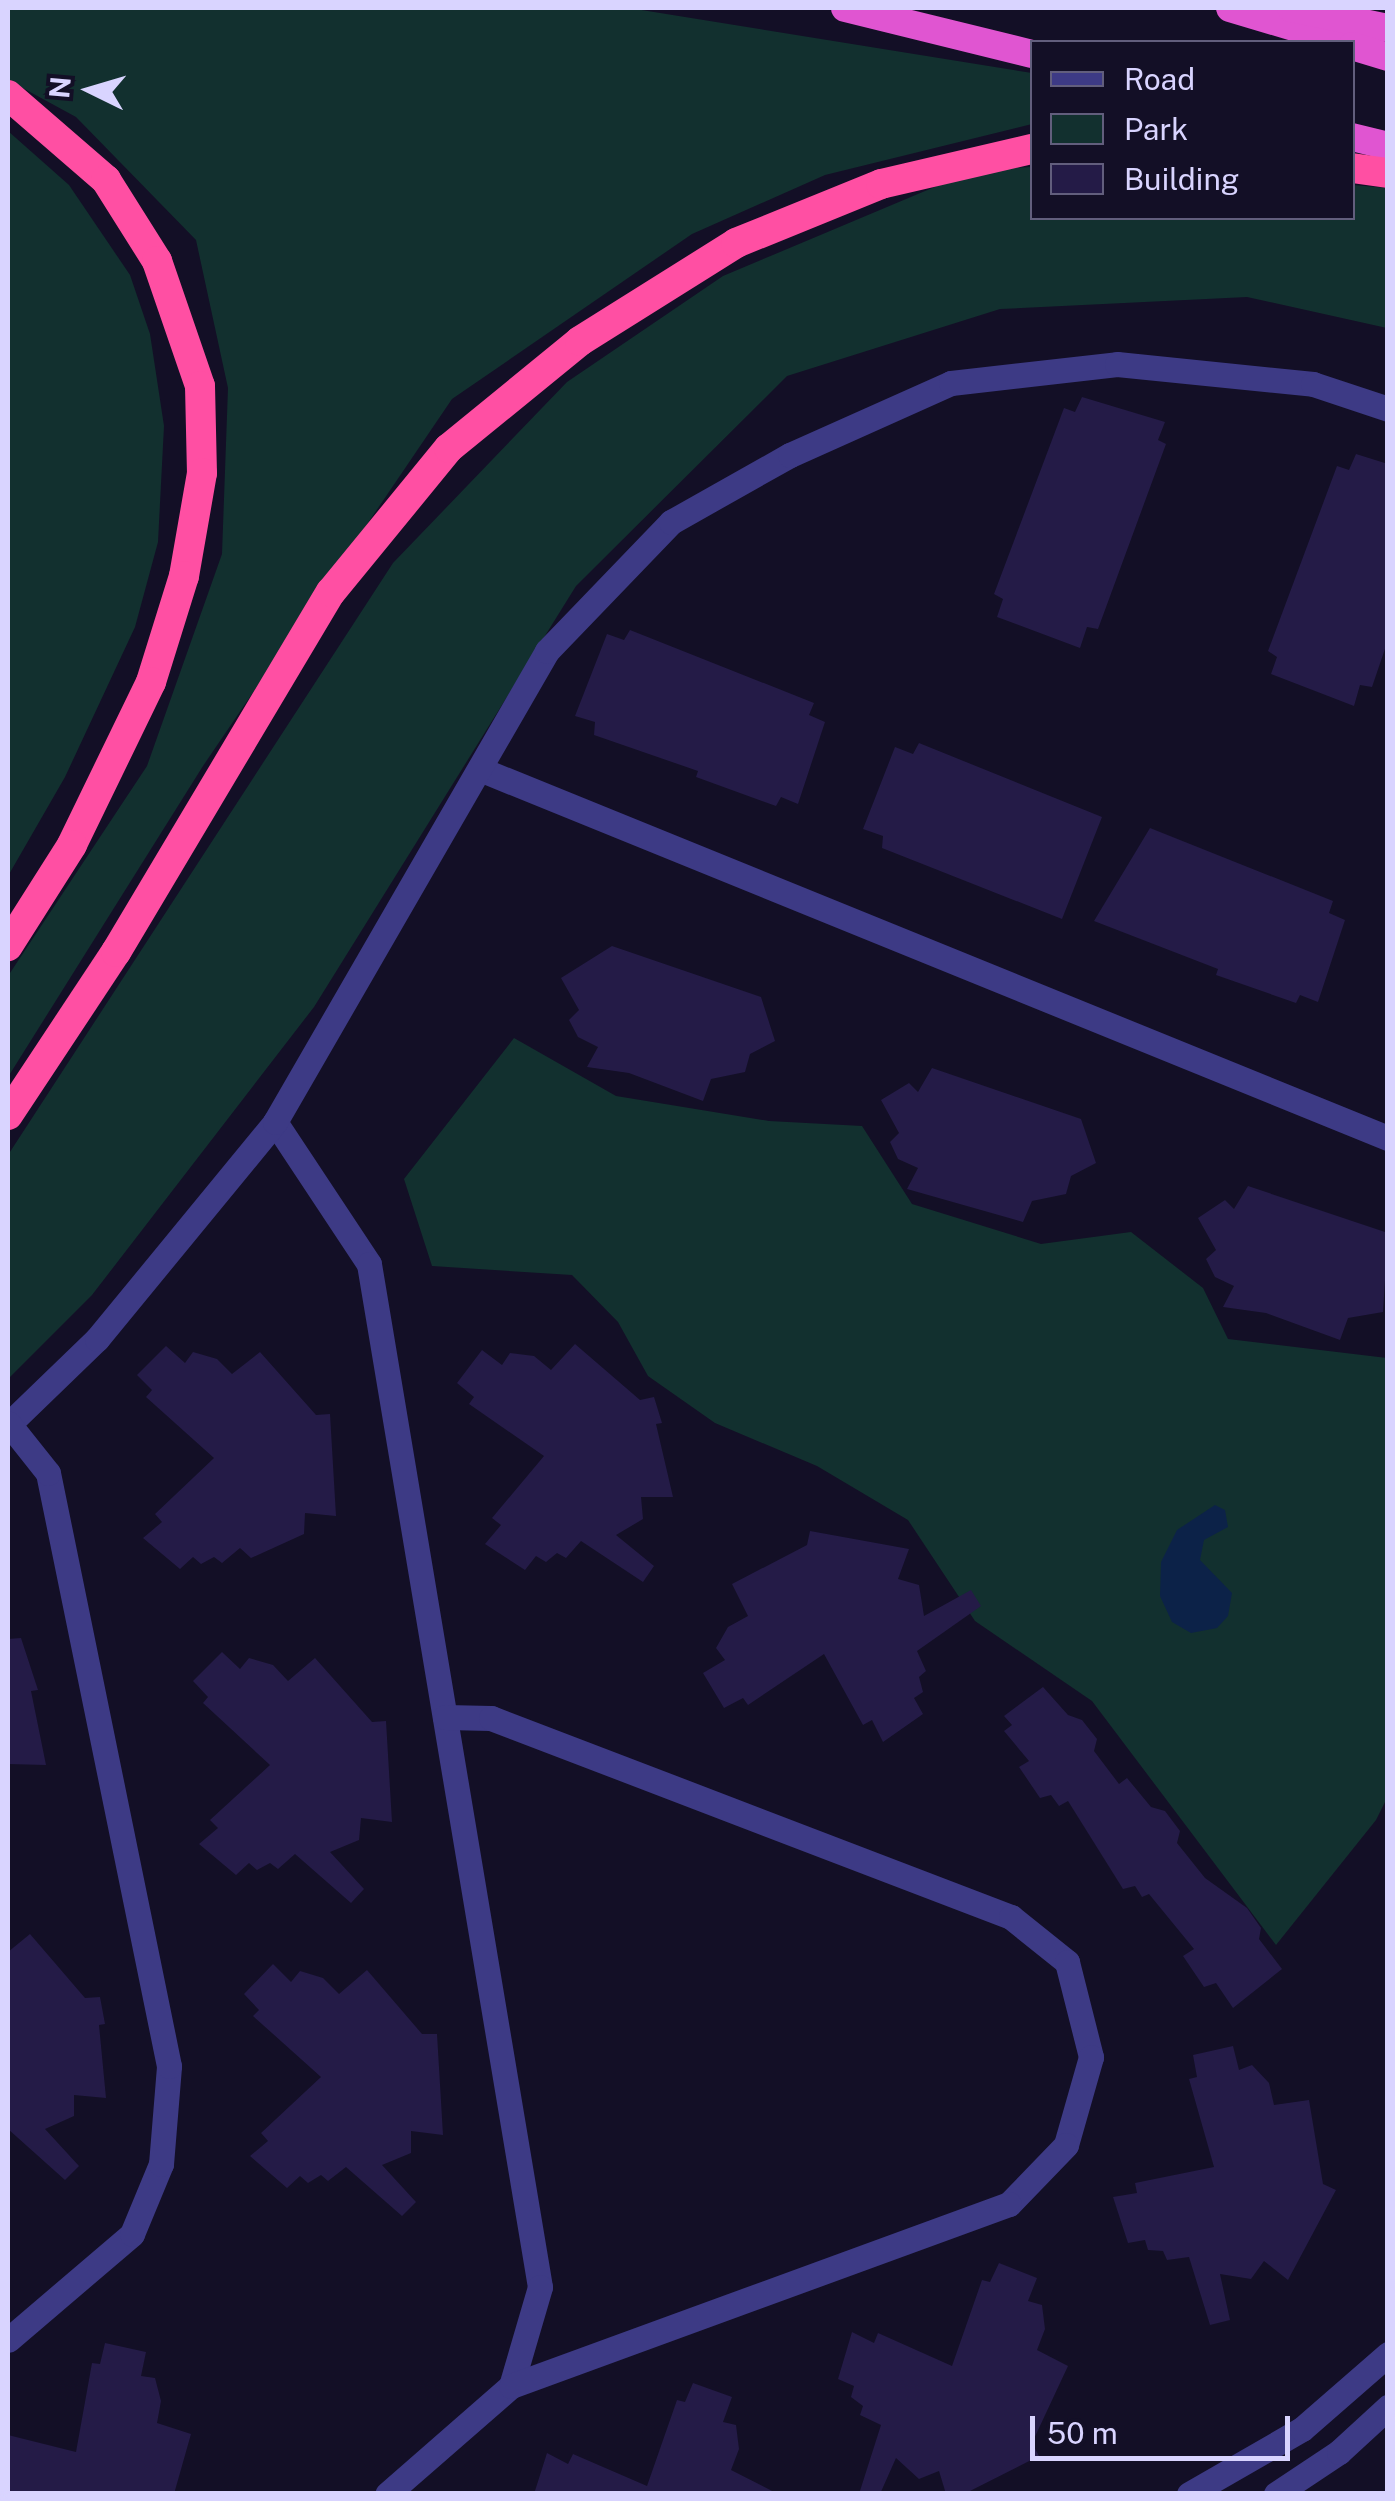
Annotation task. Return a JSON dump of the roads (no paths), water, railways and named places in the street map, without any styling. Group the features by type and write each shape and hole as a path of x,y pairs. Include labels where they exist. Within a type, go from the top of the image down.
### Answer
{"highway":[{"path":"845,8 1030,54"},
{"path":"1230,8 1335,40"},
{"path":"1292,8 1388,28"},
{"path":"1355,47 1388,56"},
{"path":"8,95 106,180 158,261 200,386 202,473 184,576 151,682 72,845 8,946"},
{"path":"1355,137 1388,146"},
{"path":"8,1114 116,952 331,592 450,448 580,341 736,243 881,184 1030,149"},
{"path":"1355,168 1388,173"}],"street":[{"path":"8,2340 132,2234 161,2164 169,2066 48,1473 8,1424 97,1339 275,1122 482,770 547,650 671,522 790,454 951,383 1117,364 1313,384 1388,410"},
{"path":"482,770 1388,1138"},
{"path":"275,1122 370,1264 540,2287 511,2386"},
{"path":"387,2494 511,2386 1009,2204 1066,2145 1091,2057 1067,1962 1011,1917 492,1718 445,1717"},
{"path":"1189,2494 1302,2429 1388,2354"},
{"path":"1276,2494 1339,2452 1388,2407"}],"water":[{"path":"1215,1505 1225,1510 1228,1527 1204,1540 1200,1560 1232,1593 1228,1616 1217,1628 1191,1633 1172,1622 1160,1596 1161,1562 1177,1530"}]}
